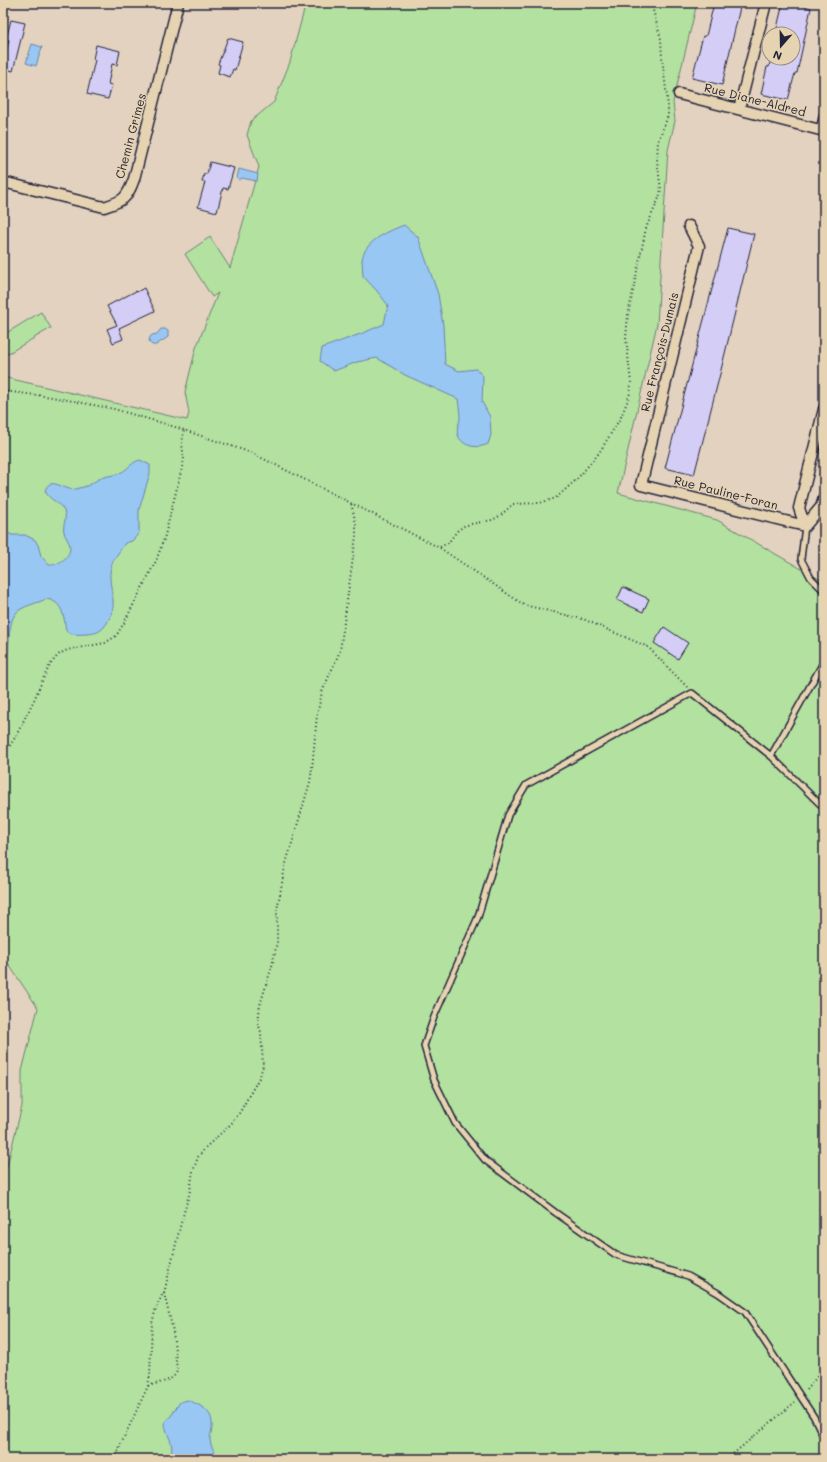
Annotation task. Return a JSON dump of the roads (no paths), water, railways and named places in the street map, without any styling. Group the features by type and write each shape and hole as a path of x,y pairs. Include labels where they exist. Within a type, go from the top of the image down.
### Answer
{"street":[{"name":"Chemin Grimes","path":"3,182 104,208 117,203 128,194 134,179 178,3"},
{"path":"739,109 766,3"},
{"name":"Rue Diane-Aldred","path":"679,94 821,130"},
{"name":"Rue François-Dumais","path":"641,485 699,246 690,226"},
{"path":"824,409 799,508 805,526 822,507 824,498"},
{"name":"Rue Pauline-Foran","path":"641,485 805,526"}],"lane":[{"path":"821,130 824,109"},
{"path":"805,526 801,559 811,578 824,591"},
{"path":"771,756 824,661"},
{"path":"824,808 771,756 692,693 526,785 508,815 478,917 434,1017 424,1046 434,1080 455,1123 485,1160 556,1213 616,1255 688,1276 718,1293 745,1312 801,1396 814,1417 824,1438"}],"water":[{"path":"32,44 42,47 36,66 26,63"},
{"path":"239,169 258,174 257,181 242,178 239,180 237,178"},
{"path":"404,225 418,237 438,294 443,325 445,364 459,371 476,369 483,376 482,402 490,417 491,435 488,444 484,446 471,446 460,439 457,431 460,419 458,399 405,375 377,358 357,362 334,371 320,361 322,348 384,324 388,305 363,276 362,260 367,247 372,242 391,230"},
{"path":"161,329 168,331 168,337 156,345 152,345 149,342 150,337 157,334"},
{"path":"140,460 150,465 150,473 139,510 139,533 132,541 125,543 112,564 110,582 113,608 107,623 101,630 96,632 87,634 68,633 66,631 62,610 52,600 46,599 27,606 17,612 13,617 6,664 3,668 3,531 12,535 25,535 35,540 41,556 49,565 57,564 64,560 69,554 70,546 64,529 65,514 60,505 49,497 45,491 49,484 55,484 71,489 83,487 101,478 120,473"},
{"path":"188,1400 204,1408 210,1415 212,1429 210,1442 220,1459 169,1459 172,1448 165,1421 171,1416 180,1402"}]}
